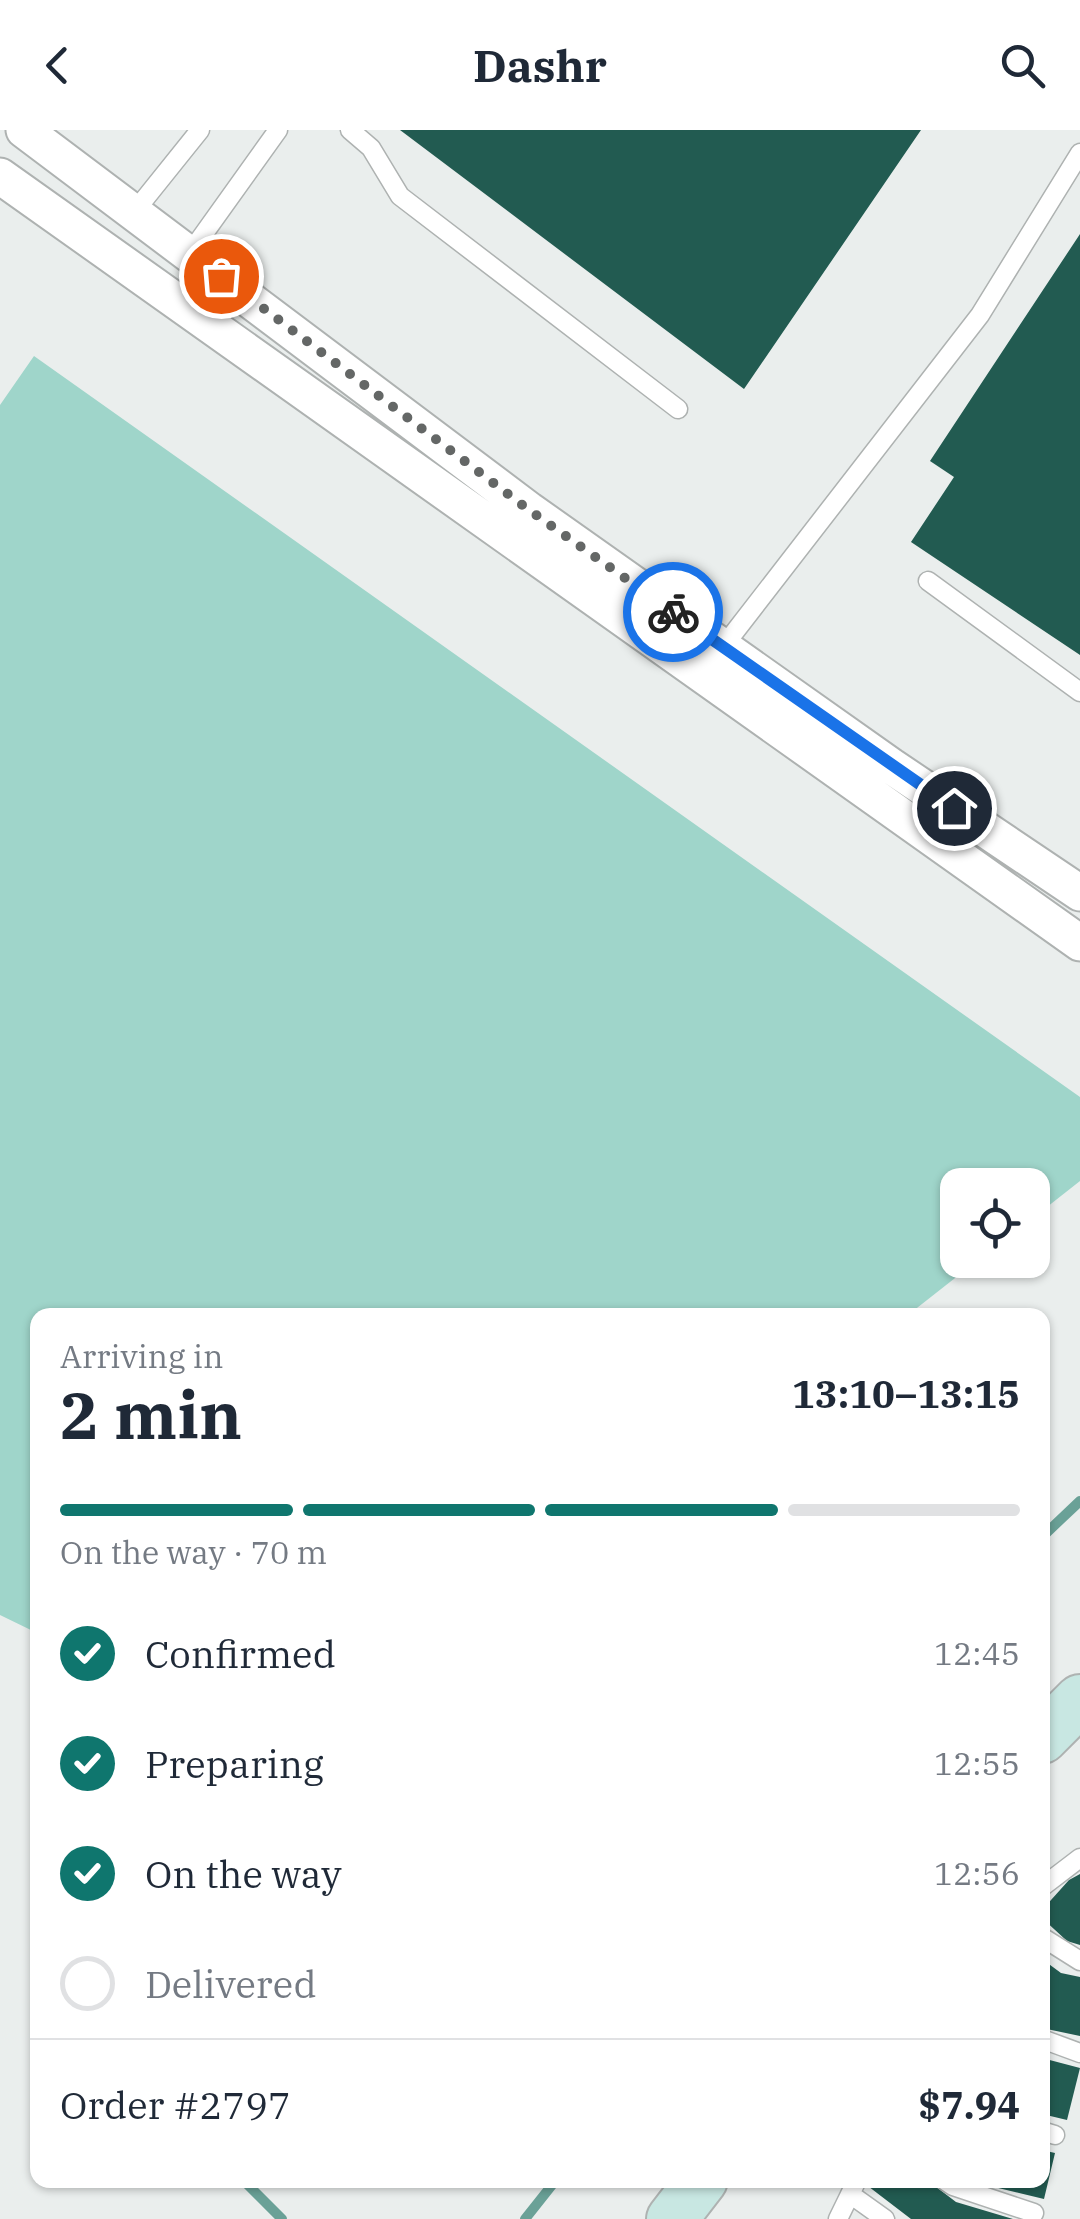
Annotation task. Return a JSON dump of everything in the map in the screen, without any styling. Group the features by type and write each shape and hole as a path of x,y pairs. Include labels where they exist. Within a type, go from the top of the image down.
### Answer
{"street":[{"path":"24,130 529,510 1080,893"},
{"path":"0,176 1080,943"},
{"path":"1050,1730 1080,1700"},
{"path":"672,2219 696,2188"}],"lane":[{"path":"135,211 200,130"},
{"path":"190,253 278,130"},
{"path":"350,130 371,148 400,196 678,409"},
{"path":"723,647 980,314 1080,153"},
{"path":"928,581 1080,692"},
{"path":"1050,1881 1080,1858"},
{"path":"1050,1941 1080,1961"},
{"path":"1050,2042 1080,2053"},
{"path":"838,2219 853,2188"},
{"path":"854,2188 885,2219"},
{"path":"959,2188 1034,2213"}],"green space":[{"path":"34,356 1080,1097 1080,1181 1050,1205 1050,1168 940,1168 940,1278 955,1278 917,1308 30,1308 30,1630 0,1615 0,405"}],"building":[{"path":"400,130 921,130 744,389"},
{"path":"1080,234 1080,655 911,542 954,477 930,461"},
{"path":"1080,1874 1080,1945 1067,1941 1050,1925 1050,1901"},
{"path":"1050,1965 1061,1973 1080,1977 1080,2036 1050,2030"},
{"path":"1050,2060 1080,2068 1067,2120 1050,2116"},
{"path":"870,2188 938,2188 956,2202 1013,2219 911,2219"},
{"path":"998,2188 1047,2188 1044,2199"}],"waterway":[{"path":"1050,1529 1080,1501"},
{"path":"251,2188 282,2219"},
{"path":"525,2219 550,2188"}],"way so far":[{"path":"221,276 529,510 673,612"}],"route":[{"path":"673,612 954,808"}]}
